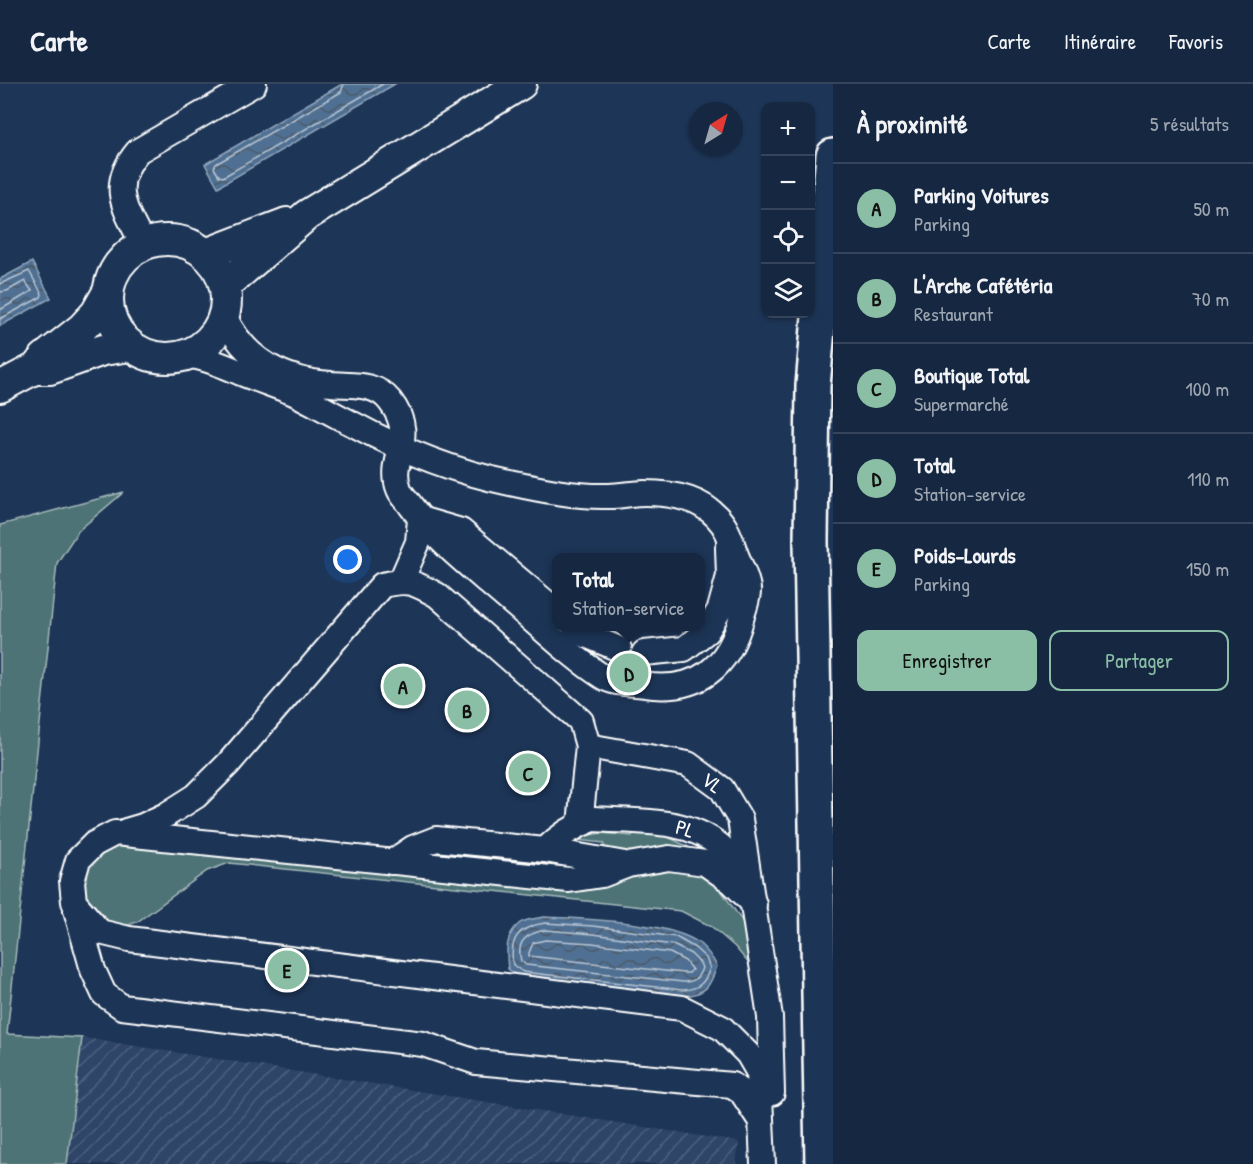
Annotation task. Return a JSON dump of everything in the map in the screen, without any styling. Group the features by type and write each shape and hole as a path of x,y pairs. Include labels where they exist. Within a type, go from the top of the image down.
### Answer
{"highway":[{"path":"822,1164 811,541 813,386 833,156"}],"main road":[{"path":"225,286 307,215 521,84"},
{"path":"206,254 307,215"},
{"path":"36,369 44,358 82,328 96,313 108,292 114,272 126,256 143,244 159,240 175,240 191,245 206,254 218,268 225,286 226,300 219,328 200,348 187,355 173,358 158,357 131,346 120,335 112,322 108,307 108,292"},
{"path":"0,387 36,369 50,369 103,350 131,346"}],"street":[{"path":"143,244 123,205 121,183 127,164 138,151 254,84"},
{"path":"187,355 218,363 293,393 401,448 440,464 518,485 608,496 645,493 674,496 697,503 716,515 728,531 749,591 740,627 730,650 710,674 687,684 658,687 607,680 548,633 420,519 399,489 397,471 401,448 404,433 399,415 388,398 376,389 357,384 332,385 298,380 270,368 245,350 224,315"},
{"path":"401,581 418,542 420,519"},
{"path":"420,519 460,531 552,608"},
{"path":"644,652 684,649 706,631 720,609 729,576 728,531"},
{"path":"501,873 535,849 580,824 588,746 581,721 437,595 417,584 401,581 381,585 228,764 196,796 166,815 142,826 115,833 94,844 78,860 72,881 74,902 93,970 104,994 123,1006 423,1044 476,1062 732,1085 741,1091 761,1122"},
{"path":"579,631 619,649"},
{"name":"VL","path":"588,746 688,764 722,789 740,819 770,1017 776,1164"},
{"name":"PL","path":"580,824 593,819 666,824 677,825 695,832 720,846 735,866 754,904"},
{"path":"115,833 569,880 602,875 628,865 669,858 705,863 732,882 754,904"},
{"path":"392,862 413,848 436,839 535,849 628,865"},
{"path":"74,902 100,932 129,939 682,1008 722,1028 748,1054 759,1073 763,1164"}],"shaded area":[{"path":"79,1037 739,1142 736,1164 65,1164"}],"green space":[{"path":"124,492 78,531 57,563 7,1034 82,1038 67,1164 0,1164 0,525"},
{"path":"601,833 666,836 707,856 614,856 604,854 604,843 567,839"},
{"path":"129,842 625,874 692,868 714,880 745,925 756,972 735,947 712,927 681,911 229,863 207,871 137,922 116,926 103,919 87,903 82,892 82,881 94,861 116,847"}],"water":[{"path":"342,84 395,84 218,187 205,164"},
{"path":"32,262 51,298 0,326 0,279"},
{"path":"544,917 602,920 669,930 687,936 700,944 717,966 706,988 683,996 521,978 508,969 509,938 520,923"}],"place":[{"name":"Total","path":"629,673"},
{"name":"Parking Voitures","path":"403,686"},
{"name":"L'Arche Cafétéria","path":"467,710"},
{"name":"Boutique Total","path":"528,773"},
{"name":"Poids-Lourds","path":"287,970"}]}
